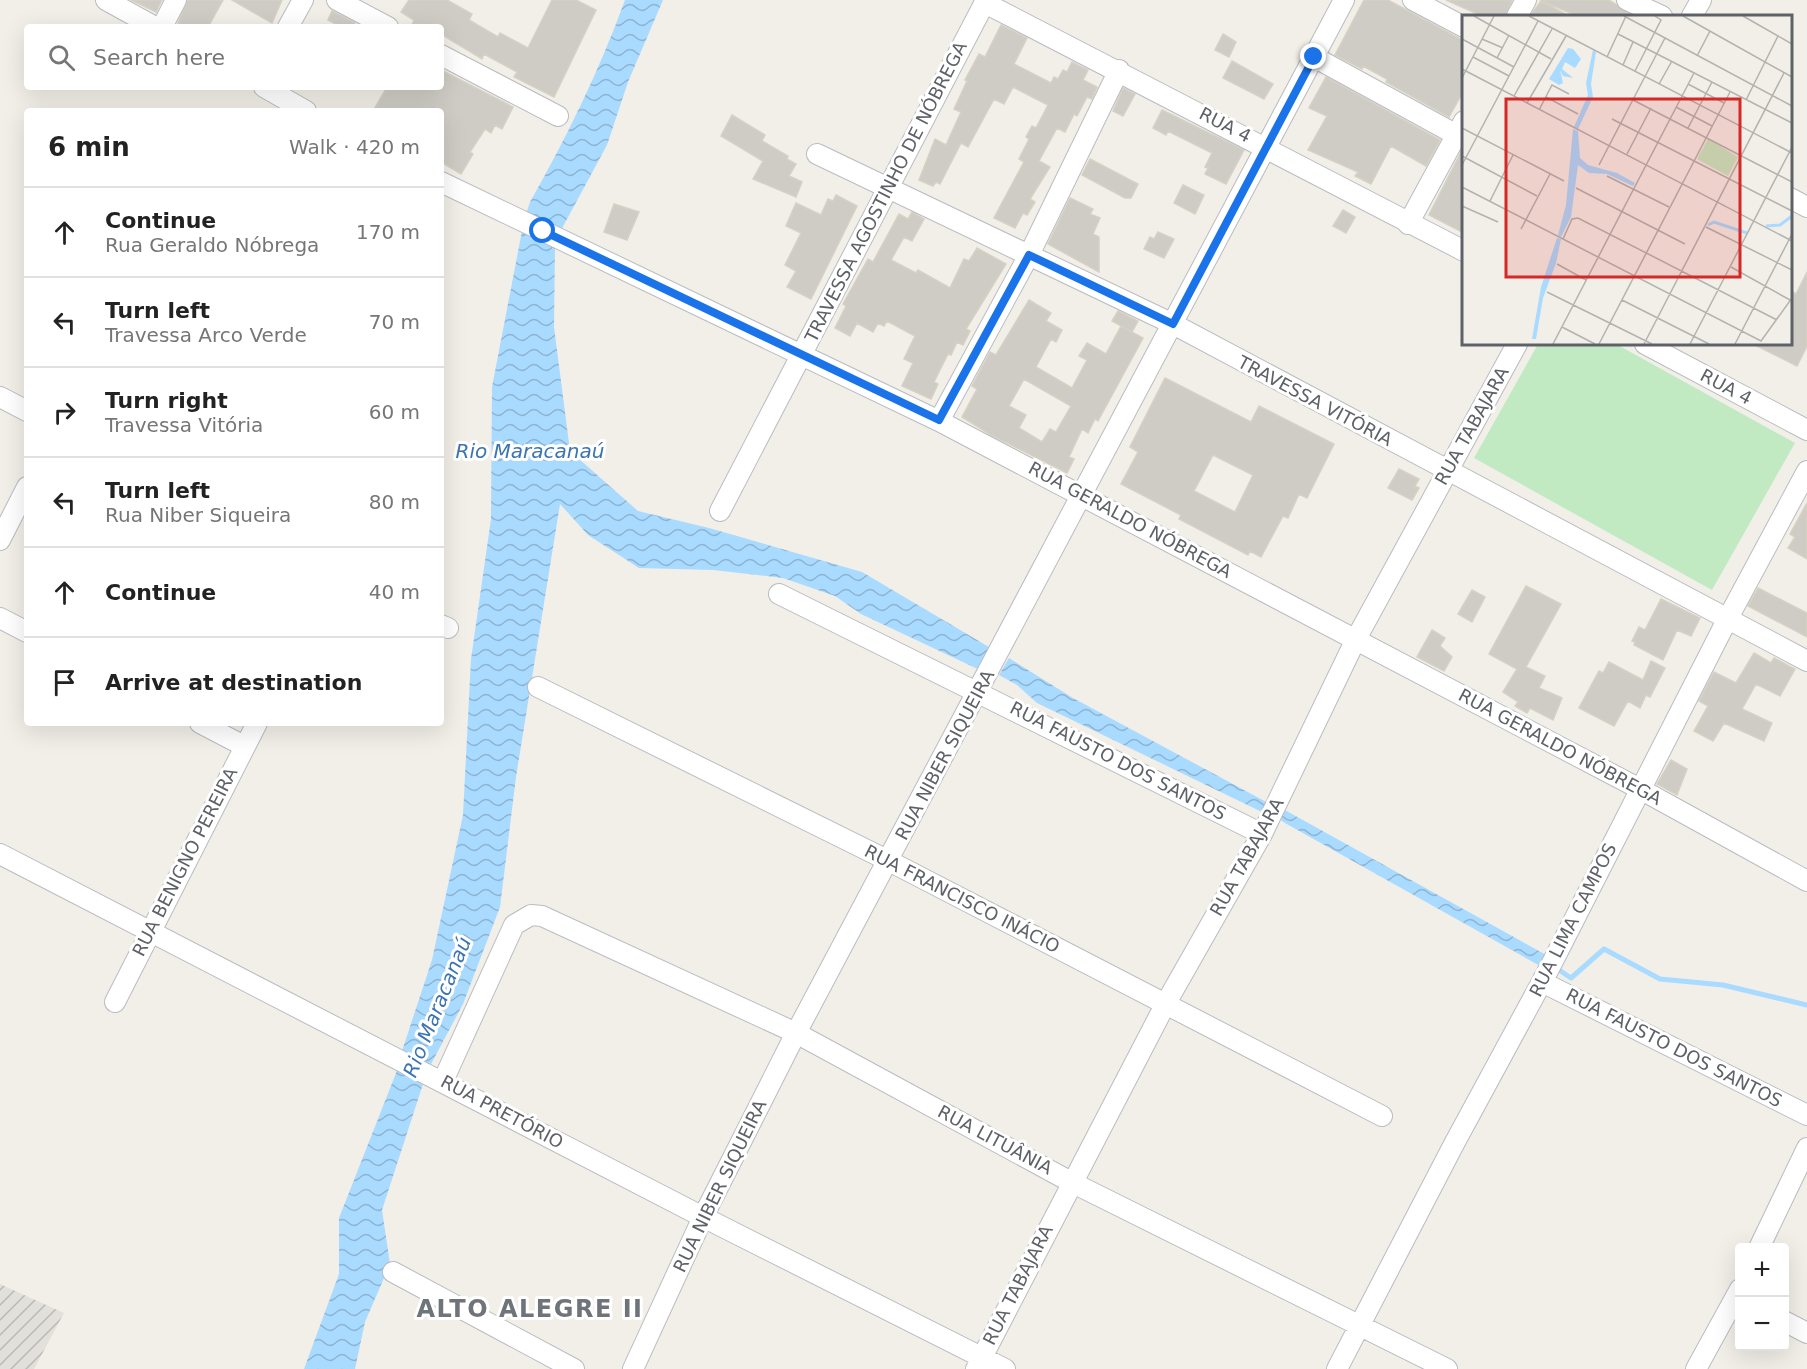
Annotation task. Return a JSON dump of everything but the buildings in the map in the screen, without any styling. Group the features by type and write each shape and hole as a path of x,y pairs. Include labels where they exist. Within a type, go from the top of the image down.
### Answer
{"street":[{"path":"106,0 150,24"},
{"path":"164,24 176,0"},
{"path":"290,24 303,0"},
{"path":"337,0 382,24"},
{"name":"RUA NIBER SIQUEIRA","path":"633,1369 703,1217 796,1033 979,692 1344,0"},
{"path":"1413,0 1462,26"},
{"path":"1518,15 1526,0"},
{"path":"1627,0 1660,15"},
{"path":"1693,15 1701,0"},
{"name":"RUA 4","path":"985,1 1267,146 1408,224 1462,250"},
{"name":"TRAVESSA AGOSTINHO DE NÓBREGA","path":"720,511 985,1"},
{"path":"444,57 558,116"},
{"path":"1314,57 1461,132 1408,224"},
{"path":"939,420 1029,255 1119,70"},
{"path":"269,90 301,108"},
{"name":"TRAVESSA VITÓRIA","path":"817,154 1173,324 1807,661"},
{"name":"RUA GERALDO NÓBREGA","path":"444,183 939,420 1640,789 1807,881"},
{"path":"1792,199 1807,207"},
{"name":"RUA TABAJARA","path":"979,1363 1166,1003 1262,834 1356,639 1516,345"},
{"name":"RUA 4","path":"1647,345 1807,430"},
{"path":"0,397 24,409"},
{"name":"RUA LIMA CAMPOS","path":"1337,1369 1542,982 1727,620 1807,471"},
{"path":"0,540 24,493"},
{"name":"RUA FAUSTO DOS SANTOS","path":"779,594 1262,834"},
{"path":"0,618 24,630"},
{"name":"RUA FRANCISCO INÁCIO","path":"538,687 889,861 1382,1116"},
{"path":"206,726 244,746"},
{"name":"RUA BENIGNO PEREIRA","path":"115,1002 255,726"},
{"name":"RUA PRETÓRIO","path":"0,854 150,933 443,1081 979,1363 1005,1369"},
{"name":"RUA LITUÂNIA","path":"443,1081 514,926 531,915 542,916 796,1033 1071,1182 1446,1369"},
{"name":"RUA FAUSTO DOS SANTOS","path":"1542,982 1807,1115"},
{"path":"1761,1243 1807,1148"},
{"path":"393,1272 574,1369"},
{"path":"1696,1369 1737,1297"},
{"path":"1789,1323 1807,1333"}],"shaded area":[{"path":"0,1284 64,1313 34,1369 0,1369"}],"green space":[{"path":"1537,345 1618,345 1795,443 1712,590 1474,458"}],"water":[{"path":"625,0 663,0 628,82 607,145 560,232 526,214 530,202 582,103"},
{"name":"Rio Maracanaú","path":"522,231 555,245 554,327 570,451 638,511 709,528 862,572 994,650 982,671 861,614 835,596 783,578 713,570 639,568 588,535 560,504 516,777 500,907 463,1004 430,1066 402,1051 432,960 463,815 471,659 491,519 492,387"},
{"path":"1009,658 1073,698 1270,804 1264,813 1037,703 1017,685 999,675"},
{"path":"1283,809 1548,956 1542,967 1285,823 1279,819"},
{"name":"Rio Maracanaú","path":"398,1068 424,1081 382,1210 390,1264 365,1322 355,1369 304,1369 339,1274 339,1218"}],"waterway":[{"path":"1553,966 1571,978 1604,949 1660,979 1723,985 1807,1005"}],"district":[{"name":"ALTO ALEGRE II","path":"530,1309"}],"route":[{"path":"543,231 939,420 1029,255 1173,324 1314,57"}]}
